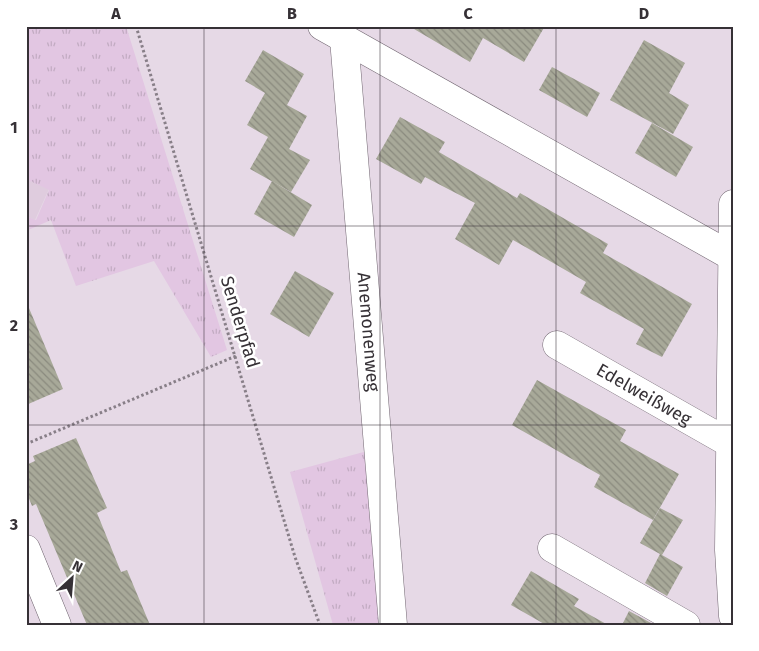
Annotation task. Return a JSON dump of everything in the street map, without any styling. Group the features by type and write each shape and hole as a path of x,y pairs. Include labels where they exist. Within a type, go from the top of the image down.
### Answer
{"street":[{"name":"Anemonenweg","path":"333,32 731,256"},
{"name":"Anemonenweg","path":"333,32 393,625"},
{"path":"733,204 731,256 730,550 733,616"},
{"name":"Edelweißweg","path":"557,345 731,444"},
{"path":"552,548 686,625"},
{"path":"26,549 57,625"}],"path":[{"name":"Senderpfad","path":"136,26 295,557 320,625"},
{"path":"26,444 236,356"}],"shaded area":[{"path":"26,179 49,189 35,220 26,216"}],"green space":[{"path":"26,26 126,26 227,350 211,357 154,261 76,286 51,220 26,231 26,216 36,220 49,190 26,179"},
{"path":"371,450 387,625 333,625 290,472"}],"building":[{"path":"409,26 545,26 524,62 483,38 470,62"},
{"path":"644,40 685,63 669,93 689,105 673,134 610,100"},
{"path":"263,50 304,74 287,105 307,116 289,149 310,160 291,192 250,169 268,137 247,125 265,93 245,81"},
{"path":"552,67 600,93 587,117 539,90"},
{"path":"400,117 445,142 439,152 517,198 520,193 608,244 603,253 692,304 662,357 636,344 644,329 580,293 586,282 536,253 513,240 499,265 455,239 475,203 425,177 421,184 376,159"},
{"path":"652,123 693,147 676,177 635,153"},
{"path":"272,181 312,205 294,237 254,214"},
{"path":"295,271 334,293 309,337 270,314"},
{"path":"26,301 63,389 26,405"},
{"path":"537,380 626,430 620,441 679,474 653,520 594,487 600,475 512,425"},
{"path":"76,438 107,508 97,513 121,572 127,570 150,625 87,625 36,504 32,506 26,491 26,465 35,461 33,456"},
{"path":"660,508 683,520 662,555 683,567 667,596 645,583 660,554 640,543"},
{"path":"531,571 579,599 574,606 608,625 546,625 511,605"},
{"path":"629,611 651,623 650,625 622,625"}]}
